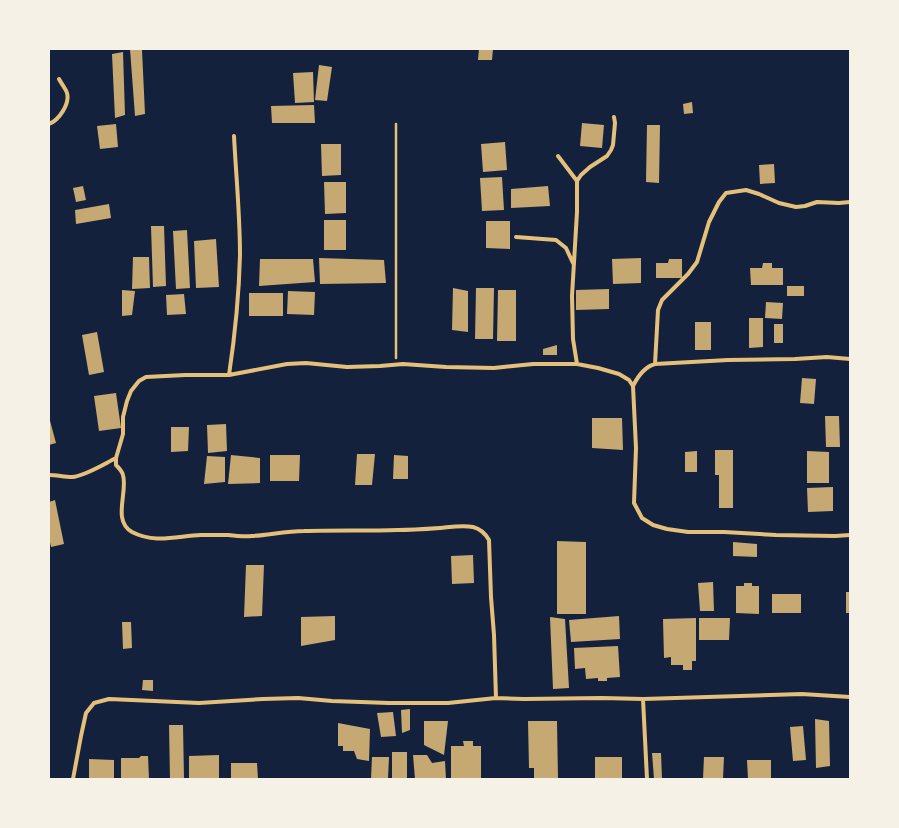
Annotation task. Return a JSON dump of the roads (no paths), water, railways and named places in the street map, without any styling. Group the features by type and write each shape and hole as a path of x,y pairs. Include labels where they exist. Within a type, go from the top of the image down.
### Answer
{"street":[{"path":"49,124 61,114 66,106 67,93 59,80"},
{"path":"577,364 573,339 572,296 576,235 577,181 590,167 607,156 611,150 613,145 614,117"},
{"path":"229,375 236,328 240,256 234,136"},
{"path":"558,156 577,181"},
{"path":"655,364 658,310 662,300 688,274 697,262 709,222 718,202 726,193 746,190 778,203 796,207 817,202 850,202"},
{"path":"516,237 556,240 566,248 573,264"},
{"path":"850,359 728,360 655,364 644,370 637,378 633,386 636,448 634,503 642,518 653,525 688,532 850,536"},
{"path":"496,698 490,540 484,532 474,527 458,526 413,530 302,531 250,536 192,536 167,539 150,538 131,531 124,525 122,518 124,476 116,465 116,458 122,434 123,417 131,391 138,381 146,378 185,375 229,375 287,364 306,363 346,366 403,364 494,368 533,364 577,364 619,374 629,380 633,386"},
{"path":"49,475 71,477 82,474 116,458"},
{"path":"73,779 86,713 94,703 109,699 199,702 298,698 354,702 448,703 496,698 643,699 802,694 850,697"},
{"path":"643,699 647,779"}]}
